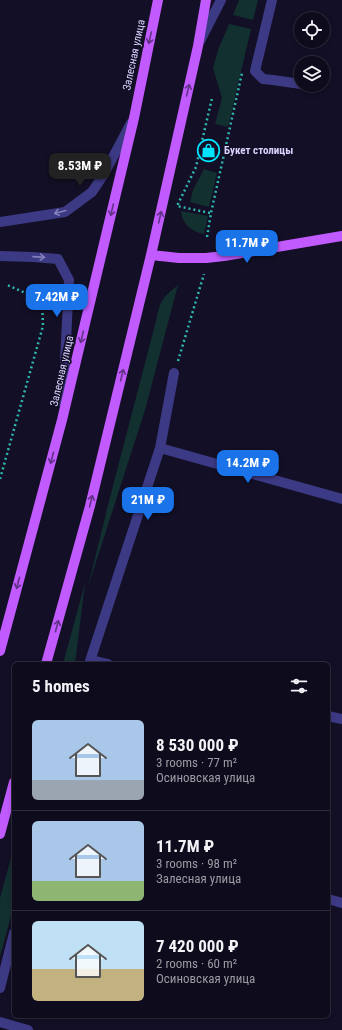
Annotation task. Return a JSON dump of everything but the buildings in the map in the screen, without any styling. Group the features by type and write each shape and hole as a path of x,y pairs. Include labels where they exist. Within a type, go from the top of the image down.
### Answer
{"main road":[{"name":"Залесная улица","path":"0,651 62,420 134,118 158,0"},
{"path":"47,662 90,506 151,255 198,46 206,0"},
{"path":"151,255 179,258 206,258 342,236"},
{"path":"0,834 12,789"}],"street":[{"path":"198,46 221,0"},
{"path":"272,0 255,71 263,79 294,83"},
{"path":"0,222 64,212 92,192 104,174 134,118"},
{"path":"0,256 58,259 70,280 62,420"},
{"path":"90,662 160,448 174,373"},
{"path":"160,448 342,499"},
{"path":"330,716 342,719"},
{"path":"330,900 342,903"},
{"path":"0,988 12,941"},
{"path":"0,1022 28,1030"}],"path":[{"path":"207,237 243,70"},
{"path":"211,213 178,206 196,167 212,98"},
{"path":"174,373 204,274"},
{"path":"0,479 43,326 42,300 7,285"}],"green space":[{"path":"239,0 258,0 253,20 233,15"},
{"path":"229,24 251,29 228,127 215,124 222,98 213,68 218,50"},
{"path":"204,169 217,173 209,207 190,202 193,190"},
{"path":"181,211 208,216 204,234 188,227 183,220"},
{"path":"178,285 145,410 88,587 158,311 164,298"},
{"path":"85,583 75,662 64,662"},
{"path":"12,854 12,912 0,957 0,898"}],"place":[{"name":"Букет столицы","path":"209,150"}]}
